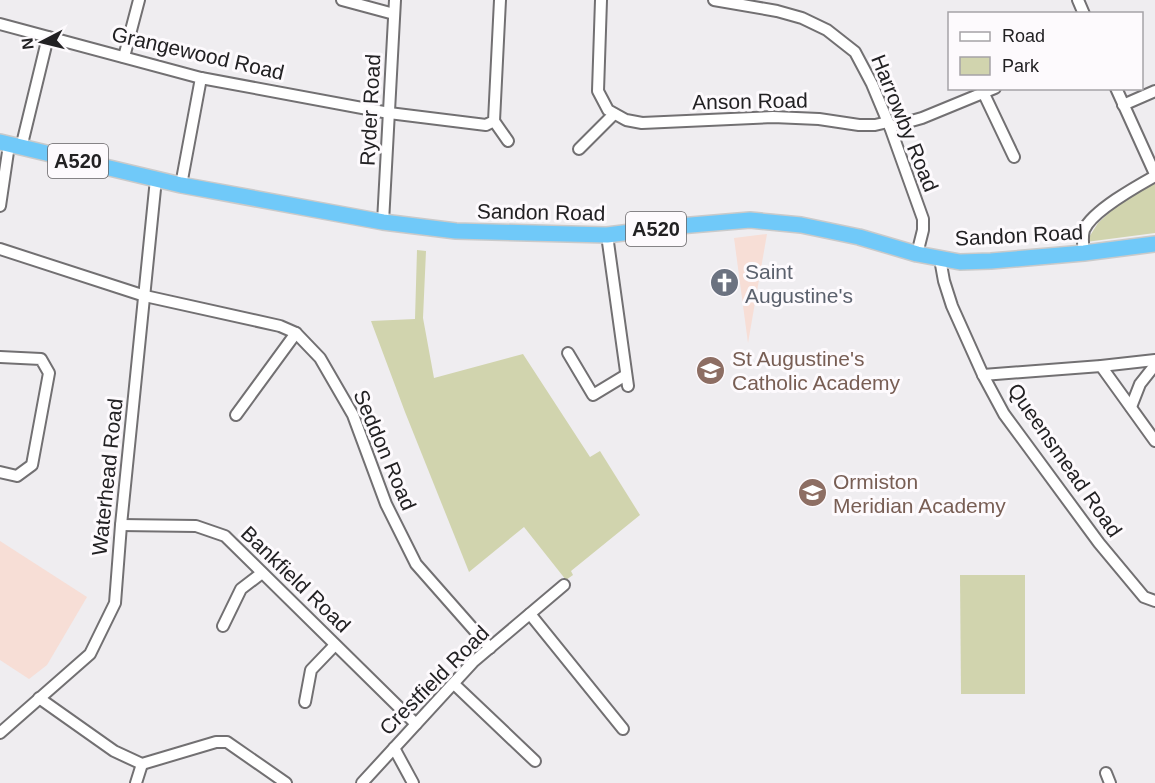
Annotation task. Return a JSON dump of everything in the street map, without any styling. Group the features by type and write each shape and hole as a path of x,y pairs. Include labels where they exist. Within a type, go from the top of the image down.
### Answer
{"highway":[{"name":"Sandon Road","path":"10,145 181,185 383,222 456,231 607,235 750,220 801,225 859,237 917,254 960,262 1084,253 1155,244"}],"street":[{"path":"124,57 139,0"},
{"path":"342,0 394,14"},
{"name":"Ryder Road","path":"383,222 395,0"},
{"path":"500,0 494,121 508,141"},
{"path":"579,149 614,114 608,110 598,91 601,0"},
{"name":"Harrowby Road","path":"714,0 802,18 827,30 855,52 873,84 923,219 923,230 917,254"},
{"name":"Grangewood Road","path":"0,24 201,78 389,113 486,125 494,121"},
{"path":"0,207 10,145 48,37"},
{"path":"181,185 201,78"},
{"name":"Anson Road","path":"614,114 626,120 642,123 773,117 875,125 922,118 991,90"},
{"path":"1084,253 1084,231 1089,221 1117,198 1155,175 1117,90"},
{"path":"1124,105 1155,91"},
{"path":"984,94 1014,157"},
{"name":"Waterhead Road","path":"0,733 90,654 115,603 156,179"},
{"path":"568,352 593,395 627,381 607,235"},
{"name":"Seddon Road","path":"0,249 145,296 280,326 296,333 320,358 353,415 386,504 416,564 490,648"},
{"name":"Queensmead Road","path":"940,259 952,306 983,375 1004,414 1098,543 1144,597 1155,600"},
{"path":"236,416 296,333"},
{"path":"0,357 41,359 49,373 32,465 17,476 0,472"},
{"path":"983,375 1155,362"},
{"path":"1131,407 1140,384 1155,362"},
{"path":"1101,366 1155,441"},
{"name":"Bankfield Road","path":"121,525 196,526 225,536 416,724"},
{"path":"223,626 241,589 262,573"},
{"name":"Crestfield Road","path":"362,783 473,662 564,585"},
{"path":"530,614 623,729"},
{"path":"305,702 311,670 335,645"},
{"path":"454,684 535,760"},
{"path":"39,698 114,752 142,764 216,742 227,742 286,783"},
{"path":"394,748 413,783"},
{"path":"136,783 142,764"}],"shaded area":[{"path":"767,234 748,343 734,238"},
{"path":"0,541 87,597 47,665 29,679 0,660"}],"green space":[{"path":"1155,183 1155,233 1086,242 1098,223 1121,202"},
{"path":"417,250 426,251 423,318 434,378 523,354 590,457 600,451 640,515 571,571 573,575 566,580 524,527 469,572 371,321 415,319"},
{"path":"960,575 1025,575 1025,694 961,694"}],"place":[{"name":"Saint Augustine's","path":"724,283"},
{"name":"St Augustine's Catholic Academy","path":"711,370"},
{"name":"Ormiston Meridian Academy","path":"812,493"}]}
